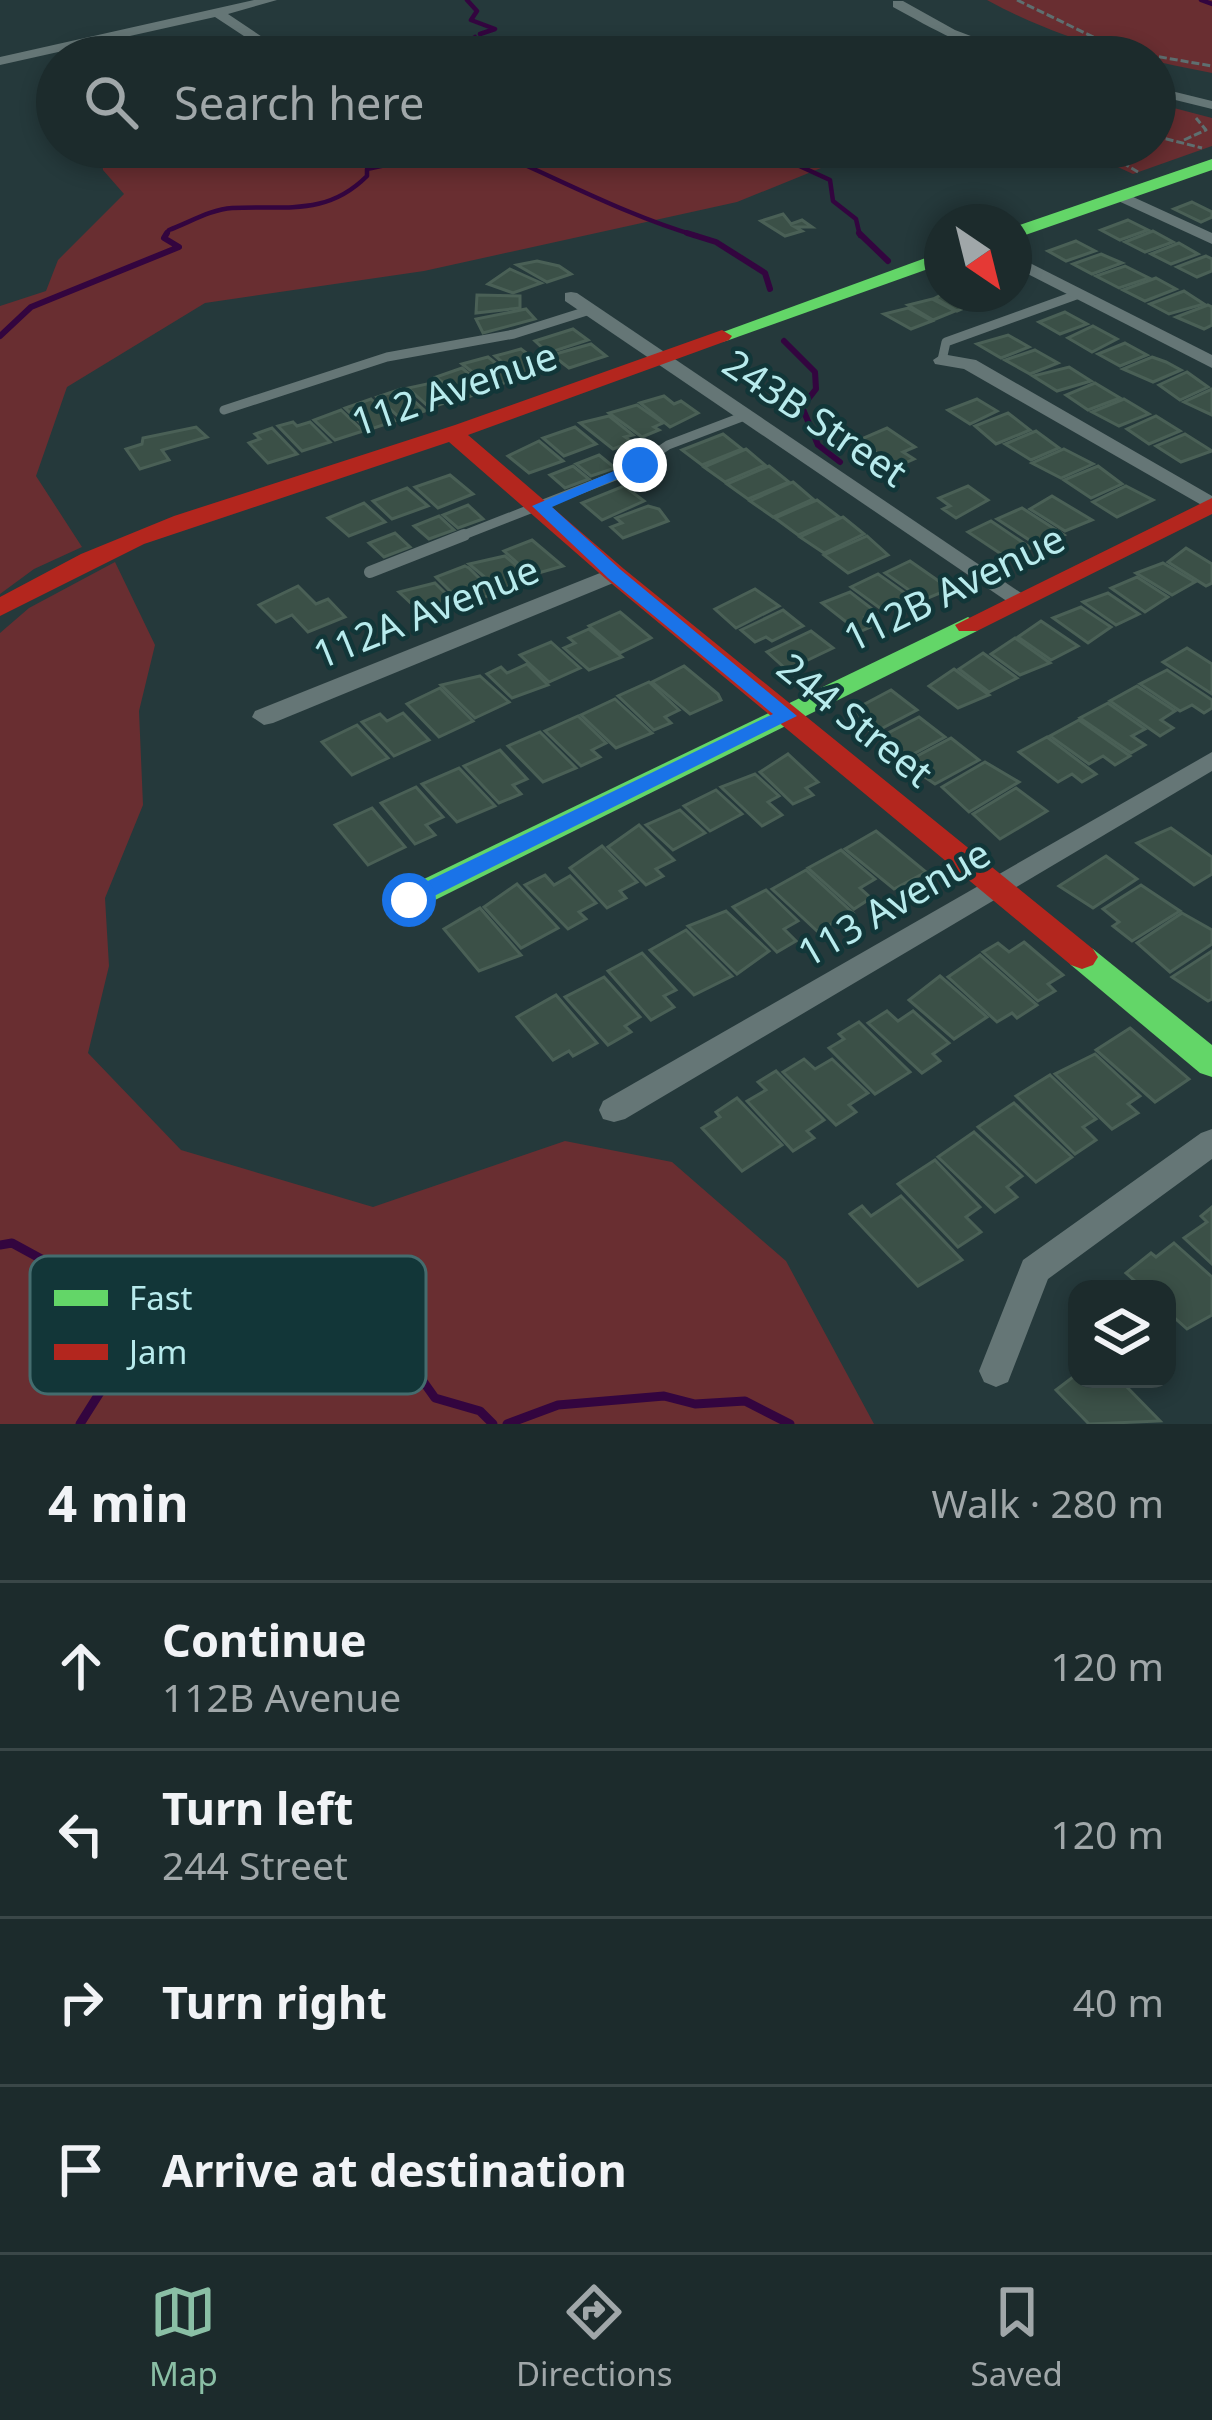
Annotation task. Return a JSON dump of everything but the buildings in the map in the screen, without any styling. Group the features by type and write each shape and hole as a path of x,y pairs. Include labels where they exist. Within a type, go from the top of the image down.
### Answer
{"street":[{"path":"113,36 271,0"},
{"path":"898,4 959,36"},
{"path":"218,12 254,36"},
{"path":"0,62 36,54"},
{"path":"1176,97 1212,105"},
{"path":"1032,227 1120,196 1209,157"},
{"path":"1120,196 1211,238"},
{"name":"112 Avenue","path":"0,608 48,576 99,552 924,264"},
{"path":"1032,269 1212,362"},
{"name":"243B Street","path":"571,297 1018,599"},
{"path":"942,360 969,364 1212,505"},
{"name":"244 Street","path":"451,433 541,506 614,574 1212,1064"},
{"name":"112B Avenue","path":"409,900 1212,505"},
{"name":"112A Avenue","path":"264,717 614,574"},
{"name":"113 Avenue","path":"614,1110 1212,760"},
{"path":"996,1371 1035,1270 1212,1142"}],"lane":[{"path":"942,360 946,343 1079,294"},
{"path":"224,410 387,357 514,334 590,310"},
{"path":"370,572 633,470 668,445 747,415"}],"path":[{"path":"1017,0 1091,36"},
{"path":"1176,59 1212,65"},
{"path":"1184,140 1207,128 1187,114"},
{"path":"1176,139 1209,157"},
{"path":"1131,168 1142,173"}],"shaded area":[{"path":"987,0 1212,0 1212,73 1176,65 1176,36 1070,36"},
{"path":"1176,109 1212,118 1212,146 1176,159"},
{"path":"821,168 737,202 424,271 205,303 67,387 36,476 82,547 34,569 0,594 0,306 46,291 58,260 124,194 103,170"},
{"path":"1120,168 1150,168 1133,174"},
{"path":"115,562 155,645 139,711 143,805 105,898 109,966 88,1053 181,1150 373,1207 565,1141 672,1162 786,1261 874,1424 0,1424 0,633 29,608"}],"waterway":[{"path":"467,0 477,11 471,20 495,29 480,34"},
{"path":"1201,0 1212,4"},
{"path":"167,233 224,209 304,206 336,198 372,168"},
{"path":"531,168 697,236"},
{"path":"804,168 830,180 833,201 856,219 859,233"},
{"path":"0,336 31,307 179,247 164,238 167,233"},
{"path":"687,233 716,242 765,273 770,289"},
{"path":"859,233 888,261"},
{"path":"784,341 815,372 816,389 802,407 818,445 840,462"},
{"path":"0,1245 12,1243 36,1256"},
{"path":"426,1385 435,1398 480,1411 493,1424"},
{"path":"80,1424 99,1394"},
{"path":"507,1424 558,1405 664,1396 695,1404 745,1401 790,1424"}],"traffic: fast":[{"path":"1032,227 1212,164"},
{"path":"722,336 924,264"},
{"path":"408,900 968,625"},
{"path":"1082,957 1212,1064"}],"traffic: jam":[{"path":"0,608 89,559 182,521 462,430 722,336"},
{"path":"451,432 615,574 1082,957"},
{"path":"968,625 1212,505"}],"route":[{"path":"409,900 787,716 614,574 541,506 640,465"}]}
